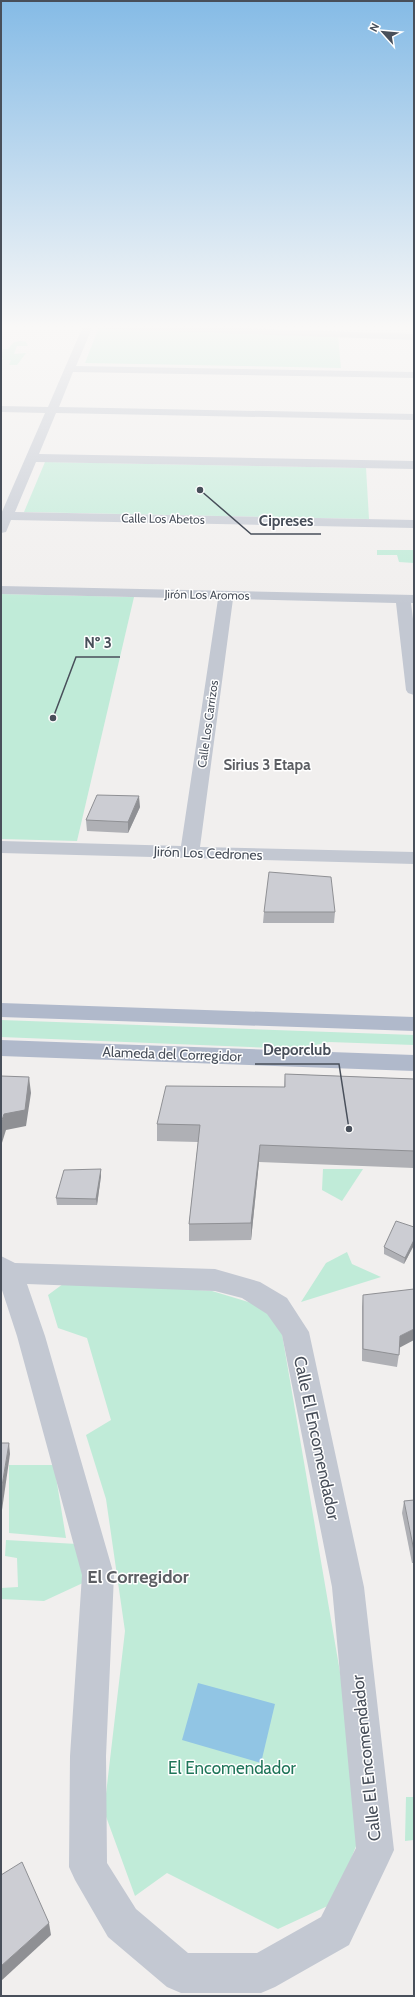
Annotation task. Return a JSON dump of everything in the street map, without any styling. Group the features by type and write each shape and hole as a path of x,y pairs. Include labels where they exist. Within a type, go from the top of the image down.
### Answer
{"main road":[{"path":"1,1010 414,1024"},
{"name":"Alameda del Corregidor","path":"1,1048 414,1063"}],"street":[{"path":"1,530 48,419"},
{"path":"32,458 414,466"},
{"name":"Calle Los Abetos","path":"7,516 414,524"},
{"name":"Jirón Los Aromos","path":"1,590 408,599"},
{"name":"Calle Los Carrizos","path":"190,852 226,595"},
{"path":"408,599 414,687"},
{"name":"Jirón Los Cedrones","path":"1,847 414,858"},
{"name":"Calle El Encomendador","path":"5,1270 215,1280 250,1290 277,1306 295,1332 348,1587 376,1850 335,1931 261,1973 181,1973 122,1922 88,1867 88,1756 98,1575 31,1336 5,1270"}],"green space":[{"path":"45,462 366,468 369,519 24,512"},
{"path":"377,550 414,550 414,563 399,562 397,555 377,555"},
{"path":"1,594 134,597 77,841 1,839"},
{"path":"1,1020 414,1035 414,1045 329,1042 298,1049 1,1037"},
{"path":"323,1169 363,1169 342,1201 322,1190"},
{"path":"347,1252 352,1264 381,1277 301,1302 326,1263"},
{"name":"El Encomendador","path":"67,1281 212,1291 255,1304 270,1314 282,1334 352,1742 363,1828 334,1903 278,1929 167,1873 135,1896 104,1811 125,1631 106,1499 86,1435 111,1420 87,1338 58,1328 48,1295"},
{"path":"9,1465 54,1465 66,1538 9,1533"},
{"path":"6,1540 77,1544 85,1582 44,1601 1,1599 1,1588 18,1587 17,1558 5,1556"},
{"path":"406,1797 414,1797 414,1840 405,1841"}],"water":[{"path":"198,1683 275,1704 261,1763 182,1740"}],"building":[{"path":"97,795 139,796 128,822 86,820"},
{"path":"269,872 331,877 335,912 264,912"},
{"path":"285,1074 414,1079 414,1151 260,1145 251,1223 189,1224 200,1125 157,1124 166,1086 285,1087"},
{"path":"1,1076 29,1077 25,1110 4,1114 1,1123"},
{"path":"101,1169 96,1199 56,1198 64,1170"},
{"path":"396,1221 414,1227 414,1240 405,1258 384,1247"},
{"path":"414,1289 414,1329 400,1336 399,1355 363,1349 363,1295"},
{"path":"1,1443 9,1443 1,1492"},
{"path":"414,1500 414,1551 404,1501"},
{"path":"22,1862 49,1923 1,1966 1,1875"}],"place":[{"name":"Cipreses","path":"200,490"},
{"name":"Nº 3","path":"53,718"},
{"name":"Deporclub","path":"349,1129"}],"district":[{"name":"Sirius 3 Etapa","path":"267,765"},
{"name":"El Corregidor","path":"138,1577"}]}
